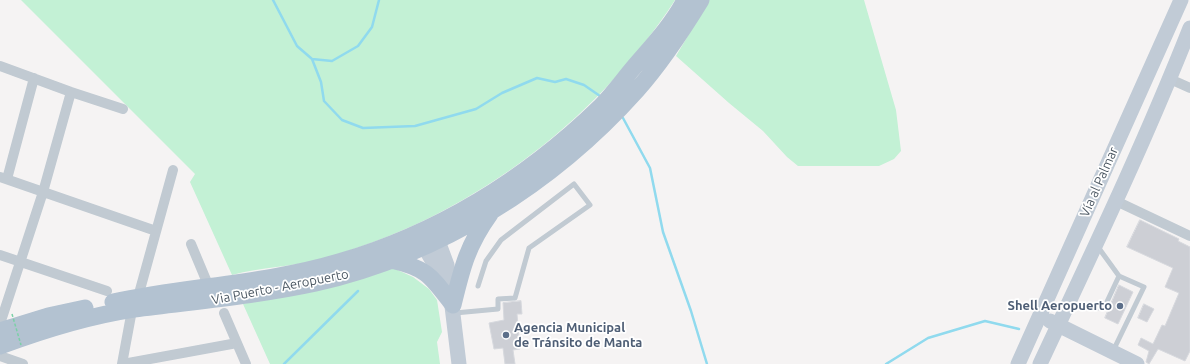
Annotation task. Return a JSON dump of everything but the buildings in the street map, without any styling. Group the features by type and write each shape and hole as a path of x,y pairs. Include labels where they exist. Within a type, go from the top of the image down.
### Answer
{"main road":[{"name":"Via Puerto - Aeropuerto","path":"436,233 519,174 581,125 603,104 664,33 685,0"},
{"name":"Via Puerto - Aeropuerto","path":"0,331 48,316 135,303 209,287 281,276 338,263 388,246 419,240 492,210 514,198 566,160 596,132 638,89 676,40 701,0"},
{"name":"Vía al Palmar","path":"1018,364 1180,0"},
{"name":"Vía al Palmar","path":"1040,364 1068,307 1116,201 1170,79 1190,28"},
{"path":"453,309 468,250 478,231 492,210"},
{"path":"436,233 447,265 459,364"},
{"name":"Via Puerto - Aeropuerto","path":"0,346 48,329 135,303 218,299 315,283 362,271 391,260 419,240"},
{"path":"419,240 449,288"},
{"path":"391,260 413,265 425,272 437,284 453,309"},
{"path":"1040,316 1137,364"}],"street":[{"path":"0,66 123,109"},
{"path":"34,78 4,178 156,231"},
{"path":"1170,79 1190,88"},
{"path":"0,324 43,192 71,92"},
{"path":"173,170 135,303 123,364 237,343"},
{"path":"1116,201 1190,236"},
{"path":"191,244 209,287"},
{"path":"0,255 108,291"},
{"path":"224,313 246,364"},
{"path":"0,356 23,364"}],"lane":[{"path":"453,309 498,309 498,299 515,298 529,248 590,205 574,184 501,240 486,261 478,286"},
{"path":"1096,245 1119,276 1144,287 1113,352"},
{"path":"1068,307 1104,308 1119,276"}],"path":[{"path":"12,314 21,345"}],"green space":[{"path":"21,0 675,0 642,45 606,88 565,127 522,162 475,193 426,220 374,242 310,262 254,270 232,275 190,182 195,174"},
{"path":"709,0 864,0 896,110 901,151 894,159 879,166 798,166 787,157 763,131 676,56"},
{"path":"391,267 413,277 429,289 437,300 442,332 437,342 440,364 270,364 243,304"}],"waterway":[{"path":"273,0 297,46 312,59 332,61 358,46 372,27 379,0"},
{"path":"312,59 321,82 324,101 342,120 363,128 415,126 476,109 502,93 537,78 555,82 566,79 584,85 600,96"},
{"path":"623,118 650,168 663,232 691,311 707,364"},
{"path":"284,364 358,291"},
{"path":"886,364 928,338 985,321 1019,329"}],"place":[{"name":"Shell Aeropuerto","path":"1120,306"},
{"name":"Agencia Municipal de Tránsito de Manta","path":"506,335"}]}
